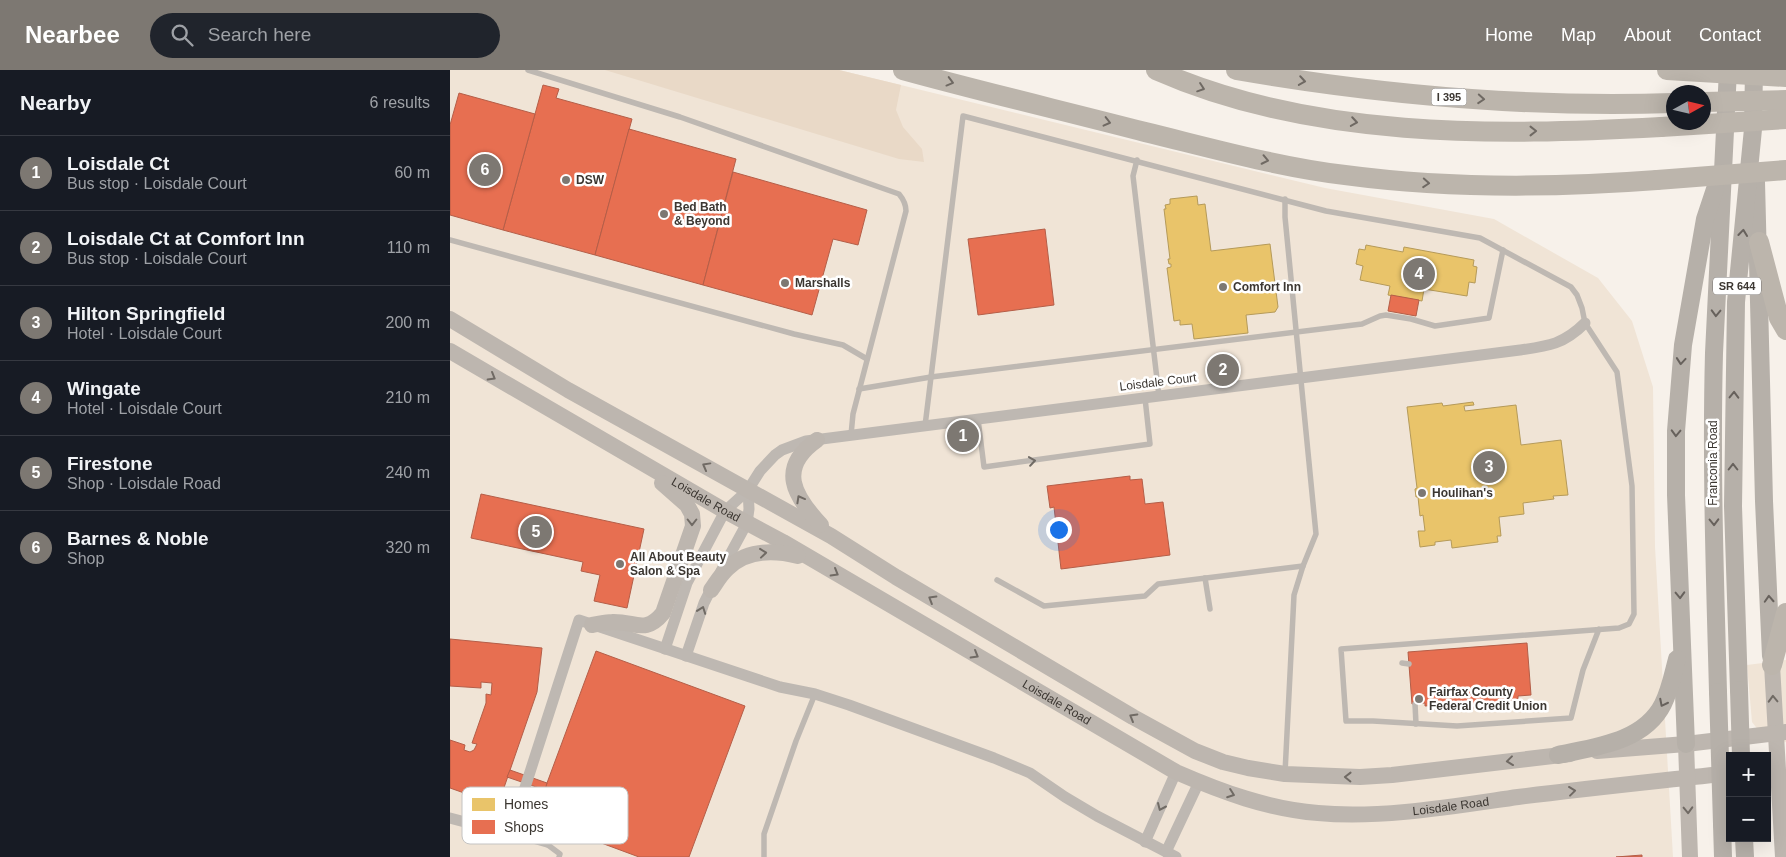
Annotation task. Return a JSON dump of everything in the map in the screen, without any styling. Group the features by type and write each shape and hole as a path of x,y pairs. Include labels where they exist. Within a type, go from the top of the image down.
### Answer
{"highway":[{"path":"903,70 1235,154 1342,175 1392,181 1493,186 1565,185 1786,170"},
{"path":"1156,70 1208,90 1248,102 1370,125 1463,131 1561,131 1786,119"},
{"name":"I 395","path":"1236,70 1347,87 1452,97 1535,102 1666,104"},
{"path":"1667,70 1786,77"},
{"path":"1711,102 1786,100"},
{"path":"1759,242 1779,318 1786,330"},
{"path":"1772,665 1786,613"}],"main road":[{"name":"Franconia Road","path":"1723,857 1713,492 1713,404 1719,232 1728,70"},
{"name":"Franconia Road","path":"1741,752 1733,506 1736,302 1753,130 1754,70"},
{"path":"1753,130 1759,242 1763,491 1772,665 1780,733 1777,768 1783,857"},
{"path":"1690,857 1676,495 1677,406 1683,345 1705,220 1724,160"},
{"name":"Loisdale Road","path":"450,319 568,390 831,536 903,582 1166,736 1223,762 1285,774 1360,777 1780,733"},
{"name":"Loisdale Road","path":"450,352 815,561 1176,772 1242,798 1272,806 1318,813 1354,814 1454,806 1605,786 1726,773"},
{"path":"817,440 808,446 796,464 793,475 794,486 798,497 806,509 831,536"},
{"path":"592,625 613,622 647,626 657,620 663,613 693,526 692,514 687,505 623,452"},
{"path":"711,590 728,568 751,554 778,552 815,561"},
{"path":"1558,755 1615,742 1650,722 1659,711 1668,692 1682,640"},
{"path":"1744,842 1745,857"}],"street":[{"name":"Loisdale Court","path":"725,511 748,490 775,454 806,441 1548,346 1574,334 1585,323"},
{"path":"686,656 704,604 747,523 749,509 748,490"},
{"path":"665,649 688,583 725,511"},
{"path":"525,787 579,620 780,687 815,694 849,705 994,758 1030,773 1065,797 1171,855 1199,782"},
{"path":"1145,842 1176,772"}],"lane":[{"path":"528,70 680,116 899,194 905,202 906,211 859,389 853,414 851,435"},
{"path":"925,426 963,116 1326,211 1480,238 1571,287 1577,295 1585,323 1617,372 1632,486 1634,614 1632,620 1624,626 1599,629 1341,649 1346,721 1373,720 1456,726 1571,718 1583,670 1599,629"},
{"path":"1137,160 1132,176 1159,396"},
{"path":"1285,199 1285,217 1316,534 1303,566 1292,607 1285,774"},
{"path":"450,240 680,301 794,334 843,345 867,359"},
{"path":"859,389 931,377 1362,324 1386,315 1411,319 1435,326 1490,318 1502,250"},
{"path":"978,419 984,467 1150,444 1145,398"},
{"path":"997,580 1044,606 1145,596 1158,584 1303,566"},
{"path":"1205,578 1210,609"},
{"path":"1402,662 1409,664"},
{"path":"764,857 764,834 796,740 815,694"},
{"path":"1415,704 1416,724"},
{"path":"545,844 560,854 559,857"}],"shaded area":[{"path":"450,70 839,70 1325,188 1494,219 1598,278 1632,321 1653,387 1655,547 1673,857 450,857"},
{"path":"605,70 839,70 901,85 896,110 903,127 922,149 924,162 899,159"},
{"path":"1786,660 1786,742 1776,744 1762,735 1752,722 1747,665"}],"building: Homes":[{"name":"Comfort Inn","path":"1197,196 1198,205 1205,204 1211,251 1270,244 1278,307 1275,312 1246,315 1248,333 1194,339 1192,324 1180,325 1180,320 1174,321 1167,268 1171,267 1171,264 1169,264 1168,259 1170,259 1164,209 1166,209 1165,205 1170,204 1170,199"},
{"path":"1366,245 1403,252 1404,247 1474,260 1473,266 1477,267 1475,283 1469,282 1467,296 1424,289 1422,301 1388,295 1390,286 1360,280 1363,266 1356,264 1359,249 1365,250"},
{"path":"1473,402 1474,405 1464,406 1465,411 1516,405 1521,445 1561,440 1568,495 1553,496 1554,499 1523,503 1524,514 1499,517 1501,536 1497,536 1498,542 1452,548 1451,540 1435,542 1435,545 1420,547 1418,531 1425,531 1423,515 1420,516 1418,497 1416,497 1415,489 1417,488 1407,407 1442,403 1443,406"}],"building: Shops":[{"name":"DSW","path":"543,85 559,89 556,98 632,119 595,255 503,230"},
{"path":"459,93 535,114 503,230 450,215 450,125"},
{"name":"Bed Bath & Beyond","path":"629,129 736,159 703,285 595,255"},
{"path":"733,172 867,210 858,245 833,239 812,315 703,285"},
{"path":"1045,229 1054,305 978,315 968,239"},
{"path":"1391,295 1419,300 1416,316 1388,311"},
{"path":"1130,476 1130,480 1142,479 1145,504 1163,502 1170,555 1061,569 1054,507 1050,508 1047,486"},
{"path":"481,494 644,529 627,608 594,601 600,575 581,571 583,562 471,538"},
{"path":"450,639 542,648 537,692 504,787 462,787 462,792 450,788 450,740 465,745 464,750 470,752 474,750 477,744 472,743 486,703 486,694 491,695 492,683 481,682 481,688 450,686"},
{"path":"1527,643 1531,695 1518,696 1518,699 1493,704 1493,706 1451,710 1451,707 1438,708 1438,705 1425,706 1425,703 1412,704 1408,652"},
{"path":"596,651 745,706 689,857 639,857 604,844 628,844 628,787 546,787"},
{"path":"510,770 547,783 546,787 536,787 507,777"},
{"path":"1642,855 1642,857 1616,857"}],"place":[{"name":"Barnes & Noble","path":"485,170"},
{"name":"DSW","path":"566,180"},
{"name":"Bed Bath & Beyond","path":"664,214"},
{"name":"Wingate","path":"1419,274"},
{"name":"Marshalls","path":"785,283"},
{"name":"Comfort Inn","path":"1223,287"},
{"name":"Loisdale Ct at Comfort Inn","path":"1223,370"},
{"name":"Loisdale Ct","path":"963,436"},
{"name":"Hilton Springfield","path":"1489,467"},
{"name":"Houlihan's","path":"1422,493"},
{"name":"Firestone","path":"536,532"},
{"name":"All About Beauty Salon & Spa","path":"620,564"},
{"name":"Fairfax County Federal Credit Union","path":"1419,699"}]}
